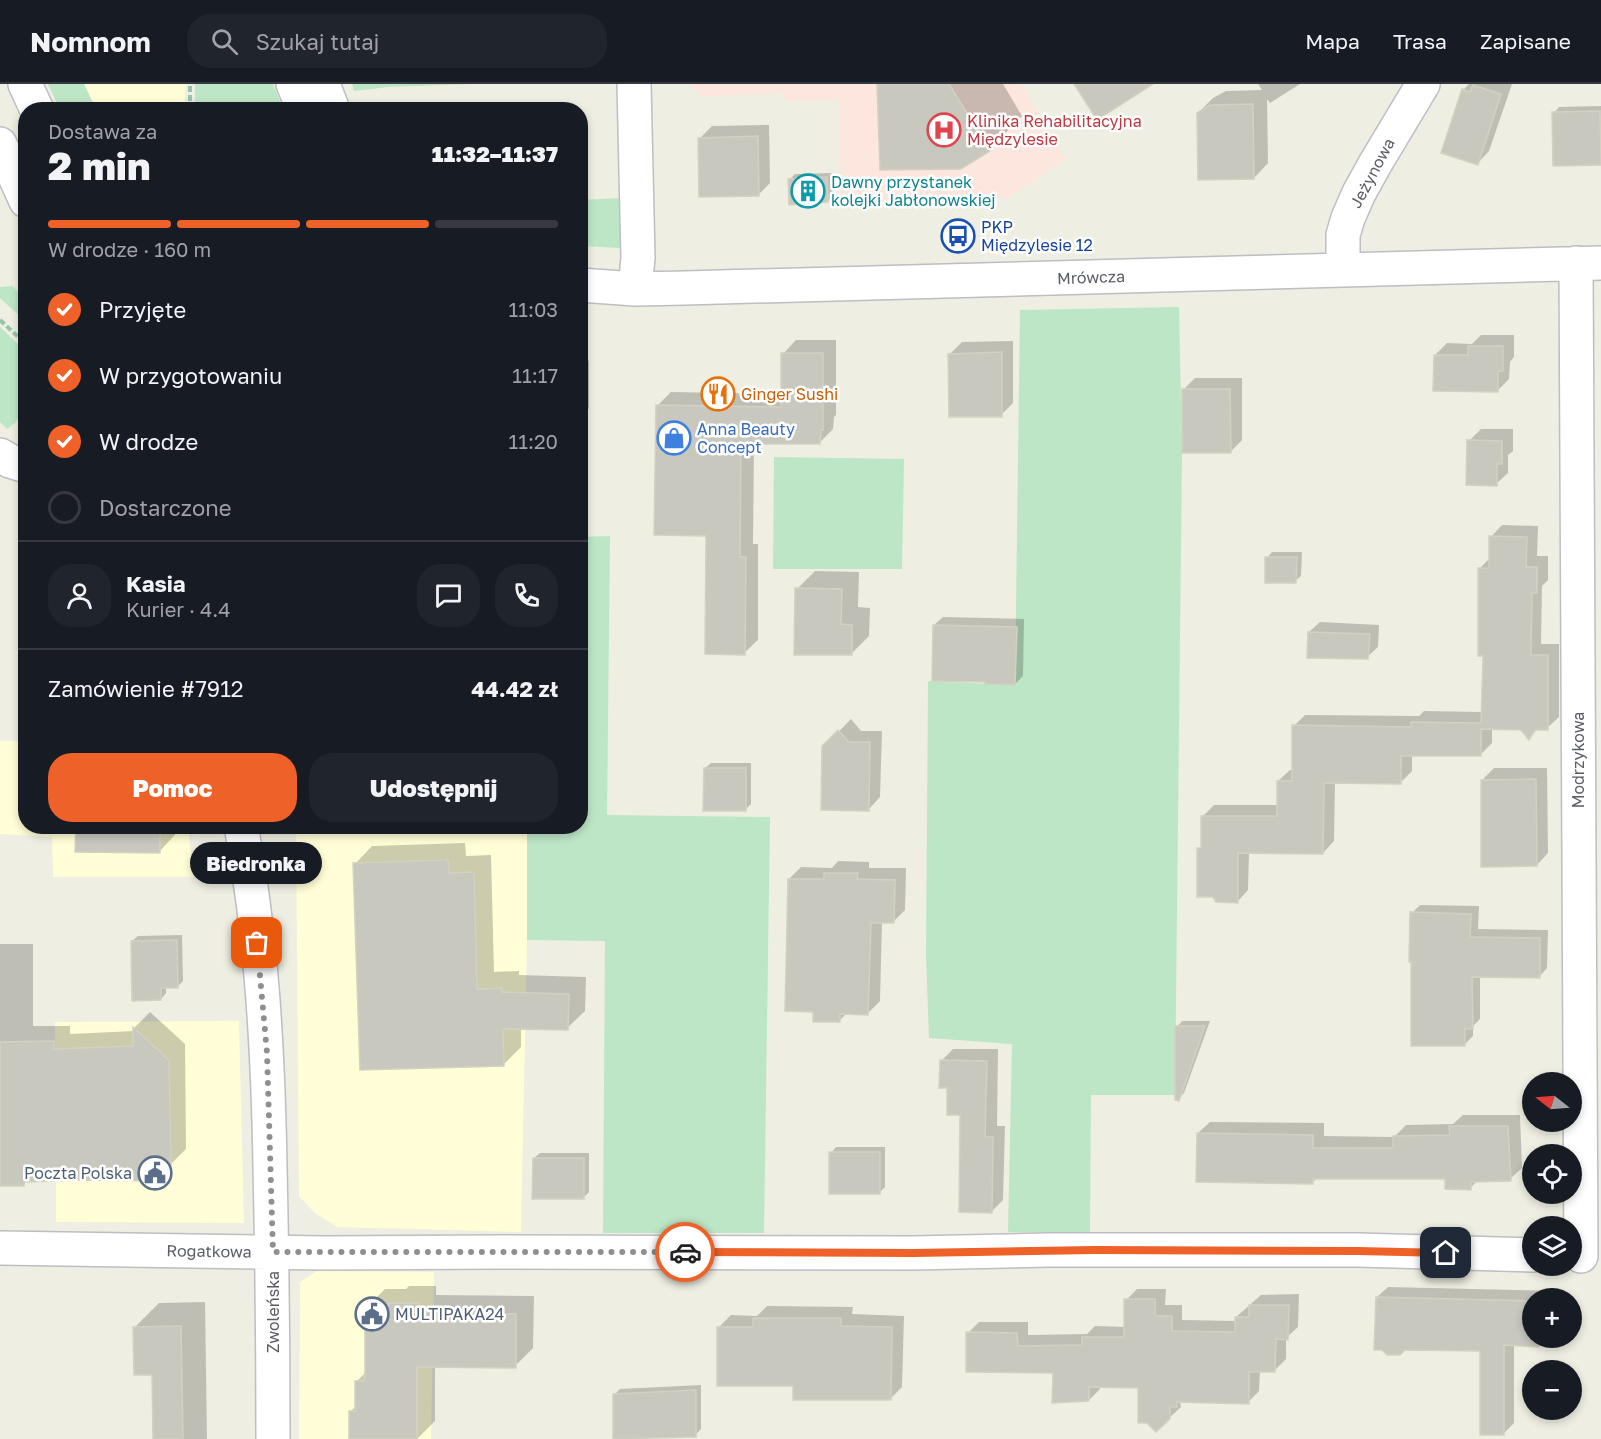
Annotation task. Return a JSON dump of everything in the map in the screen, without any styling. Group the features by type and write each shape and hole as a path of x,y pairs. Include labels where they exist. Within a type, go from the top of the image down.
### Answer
{"street":[{"path":"26,84 34,102"},
{"path":"293,84 301,102"},
{"path":"323,84 330,102"},
{"path":"634,84 638,258 635,289"},
{"name":"Jeżynowa","path":"1343,270 1343,235 1348,218 1370,174 1423,84"},
{"path":"0,144 18,183"},
{"name":"Mrówcza","path":"588,286 635,289 1588,263"},
{"name":"Modrzykowa","path":"1585,1256 1588,263"},
{"path":"0,456 18,464"},
{"name":"Zwoleńska","path":"242,834 249,872 267,1036 273,1252 273,1439"},
{"name":"Rogatkowa","path":"0,1248 273,1252 913,1253 1048,1250 1334,1250 1522,1255"}],"path":[{"path":"190,84 190,102"},
{"path":"0,320 18,337"}],"shaded area":[{"path":"48,84 84,84 93,102 57,102"},
{"path":"84,84 186,84 185,102 93,102"},
{"path":"195,84 273,84 280,102 195,102"},
{"path":"352,84 470,84 388,87 354,91"},
{"name":"Klinika Rehabilitacyjna Międzylesie","path":"690,84 1021,84 1065,159 1027,186 1005,198 841,202 839,100 785,101 784,93 701,97"},
{"path":"622,198 621,248 588,246 588,200"},
{"path":"12,286 18,292 18,315 0,298 0,287"},
{"path":"1179,307 1182,453 1175,1095 1091,1095 1090,1232 1008,1232 1012,1044 929,1038 926,956 928,681 1015,685 1020,310"},
{"path":"0,327 18,344 18,418 7,429 0,422"},
{"path":"774,457 904,459 902,569 773,569"},
{"path":"610,536 607,815 770,817 764,1233 603,1233 605,941 527,940 527,834 588,834 588,537"},
{"path":"0,741 18,741 18,834 189,834 194,877 53,877 52,837 0,834"},
{"path":"296,834 527,834 521,1232 338,1227 316,1214 299,1196"},
{"path":"239,1021 244,1223 56,1222 55,1022"},
{"path":"317,1271 434,1272 431,1439 299,1439 300,1282"}],"building":[{"path":"877,84 949,84 990,151 961,169 880,170"},
{"path":"1074,84 1153,84 1097,120"},
{"path":"1473,85 1501,94 1478,165 1441,153 1462,89 1470,92"},
{"path":"1253,104 1254,179 1198,180 1197,113 1210,105"},
{"path":"1600,111 1601,165 1553,166 1552,112"},
{"path":"758,136 759,196 699,197 698,138"},
{"name":"Dawny przystanek kolejki Jabłonowskiej","path":"827,177 828,202 789,205 788,179"},
{"path":"1468,346 1503,346 1503,371 1498,371 1498,392 1433,391 1434,355 1468,355"},
{"path":"1002,352 1002,417 949,417 948,354"},
{"path":"781,353 823,353 823,430 821,430 820,444 741,444 740,557 746,557 745,655 705,654 706,536 654,535 656,405 781,407"},
{"path":"1182,389 1230,389 1231,453 1182,453"},
{"path":"1467,440 1502,441 1502,464 1497,464 1497,486 1466,485"},
{"path":"1489,536 1527,537 1526,567 1537,567 1537,593 1532,593 1531,655 1548,655 1548,730 1535,730 1529,740 1521,730 1481,729 1481,756 1401,756 1401,784 1324,783 1323,854 1238,853 1238,903 1216,902 1213,897 1197,897 1197,848 1201,848 1201,816 1277,816 1277,781 1292,781 1292,725 1411,727 1411,722 1481,723 1483,656 1478,656 1478,568 1489,568"},
{"path":"1265,557 1297,557 1296,583 1265,583"},
{"path":"795,588 842,589 841,624 852,625 852,655 794,655"},
{"path":"933,625 1017,627 1015,685 932,681"},
{"path":"1308,632 1370,634 1368,659 1307,658"},
{"path":"838,730 849,742 870,742 869,811 821,810 822,746"},
{"path":"704,768 746,768 746,811 703,811"},
{"path":"1536,779 1537,866 1481,867 1481,780"},
{"path":"76,834 160,834 160,853 75,852"},
{"path":"448,860 449,873 474,872 477,989 502,988 502,992 569,994 568,1030 503,1029 504,1066 360,1070 353,863"},
{"path":"824,873 858,873 857,879 895,880 894,923 871,923 868,1015 840,1014 840,1022 813,1022 813,1012 785,1011 788,879 824,879"},
{"path":"1410,912 1471,914 1470,937 1540,938 1540,978 1472,977 1473,1029 1465,1029 1465,1046 1411,1046"},
{"path":"177,940 178,988 161,988 161,1000 132,1001 131,941"},
{"path":"1175,1026 1205,1026 1179,1101 1175,1100"},
{"path":"133,1027 169,1060 171,1166 157,1181 24,1182 24,1186 0,1186 0,1042 54,1041 54,1049 133,1046"},
{"path":"940,1060 987,1061 985,1137 993,1137 992,1213 959,1212 960,1115 947,1115 947,1088 939,1088"},
{"path":"1449,1126 1508,1126 1511,1181 1471,1182 1471,1190 1445,1189 1445,1179 1313,1179 1313,1184 1196,1182 1197,1133 1313,1135 1313,1148 1393,1148 1393,1136 1450,1135"},
{"path":"829,1152 880,1152 880,1194 829,1194"},
{"path":"533,1158 584,1158 584,1199 532,1199"},
{"path":"1376,1297 1522,1301 1522,1346 1504,1345 1504,1435 1480,1435 1480,1351 1405,1350 1400,1355 1387,1355 1382,1350 1374,1350"},
{"path":"1124,1299 1155,1299 1155,1316 1172,1316 1172,1331 1235,1332 1235,1317 1249,1317 1249,1305 1289,1305 1288,1340 1276,1339 1275,1372 1249,1372 1249,1404 1177,1402 1177,1407 1170,1407 1170,1419 1156,1432 1147,1423 1138,1423 1138,1388 1089,1387 1089,1401 1052,1403 1053,1373 966,1372 966,1332 1017,1333 1018,1346 1082,1345 1082,1337 1124,1337"},
{"path":"389,1303 419,1303 418,1312 516,1314 516,1368 417,1367 417,1439 349,1439 349,1411 355,1411 355,1381 365,1381 365,1306 389,1306"},
{"path":"753,1318 841,1318 841,1326 892,1327 891,1400 793,1400 793,1386 717,1386 717,1327 753,1327"},
{"path":"181,1326 183,1439 153,1439 152,1375 134,1375 133,1327"},
{"path":"696,1390 696,1437 613,1439 613,1394"}],"way so far":[{"path":"257,943 267,1036 273,1252 685,1252"}],"place":[{"name":"Klinika Rehabilitacyjna Międzylesie","path":"944,130"},
{"name":"Dawny przystanek kolejki Jabłonowskiej","path":"808,191"},
{"name":"PKP Międzylesie 12","path":"958,236"},
{"name":"Ginger Sushi","path":"718,394"},
{"name":"Anna Beauty Concept","path":"674,438"},
{"name":"Biedronka","path":"257,943"},
{"name":"Poczta Polska","path":"155,1173"},
{"name":"MULTIPAKA24","path":"372,1314"}],"route":[{"path":"685,1252 913,1253 1095,1250 1446,1253"}]}
